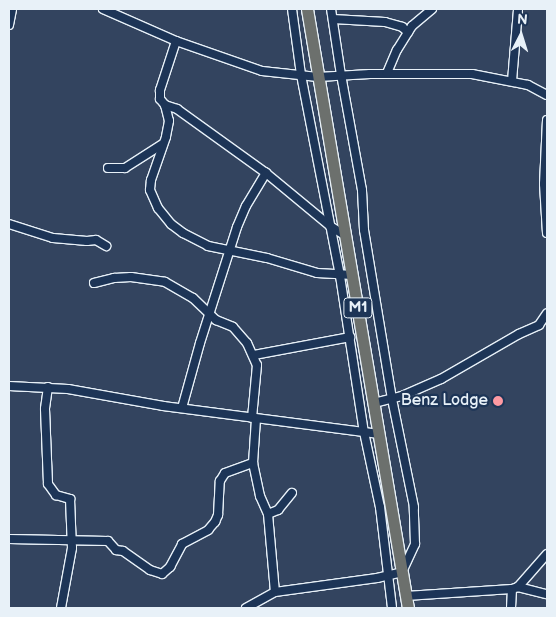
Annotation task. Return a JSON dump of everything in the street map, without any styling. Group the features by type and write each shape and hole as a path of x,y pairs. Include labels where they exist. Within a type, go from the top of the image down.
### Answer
{"highway":[{"name":"M1","path":"307,9 408,608"}],"street":[{"path":"9,25 12,9"},
{"path":"103,9 176,41 262,71 318,77 453,73 487,76 512,81 538,89 547,96"},
{"path":"124,17 126,9"},
{"path":"292,9 301,75 340,276 364,432 380,507 392,608"},
{"path":"246,608 275,592 388,576 402,572 415,544 414,507 392,398 364,230 362,190 340,75 331,9"},
{"path":"387,74 408,32 418,20 432,9"},
{"path":"512,81 518,9"},
{"path":"333,20 385,22 402,27 408,32"},
{"path":"176,41 160,90 160,99 165,106 169,121 150,190 158,208 171,224 183,233 208,246 267,258 317,273 340,276 353,275"},
{"path":"165,106 176,109 266,173 330,226 346,236"},
{"path":"547,120 544,184 547,233"},
{"path":"108,168 125,168 162,143"},
{"path":"182,408 229,251 246,206 266,173"},
{"path":"9,224 53,238 96,240 106,246"},
{"path":"94,283 114,278 131,277 165,282 193,298 209,314 233,327 241,335 254,355 256,365 253,462 260,496 268,514 275,592"},
{"path":"374,403 441,380 519,334 543,324 547,313"},
{"path":"254,355 350,337"},
{"path":"9,386 48,387 94,392 182,408 379,434"},
{"path":"48,387 45,409 48,484 56,495 70,499 72,539 61,608"},
{"path":"9,539 108,541 116,550 123,551 150,570 162,574 170,567 182,544 208,530 215,522 218,515 220,481 224,473 253,462"},
{"path":"268,514 278,510 292,493"},
{"path":"511,608 515,588 547,554"},
{"path":"406,596 515,588 547,594"}],"place":[{"name":"Benz Lodge","path":"498,401"}]}
